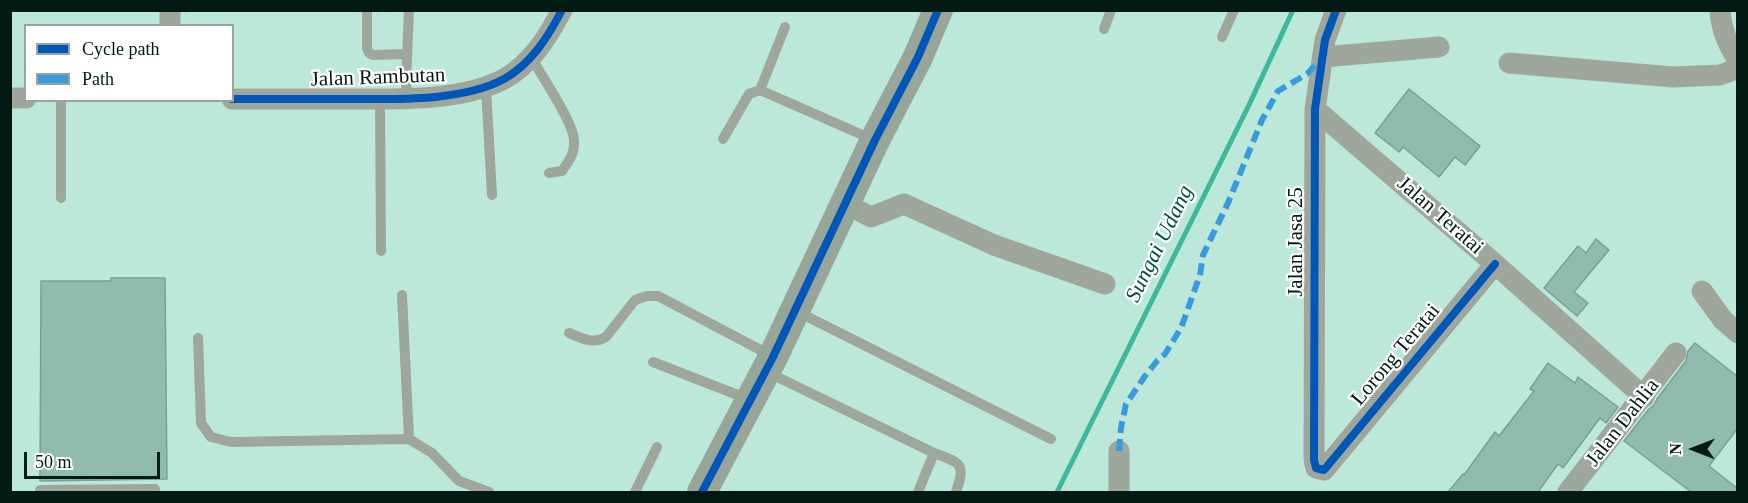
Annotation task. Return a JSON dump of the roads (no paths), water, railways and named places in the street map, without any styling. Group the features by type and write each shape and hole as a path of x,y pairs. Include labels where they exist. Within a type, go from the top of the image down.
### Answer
{"street":[{"name":"Jalan Rambutan","path":"234,99 408,99 486,87 504,78 531,57 550,32 562,10"},
{"path":"702,492 795,311 875,140 918,57 938,10"},
{"name":"Jalan Jasa 25","path":"1324,470 1316,468 1314,460 1315,109 1325,40 1336,10"},
{"path":"1720,10 1724,35 1737,60"},
{"path":"1323,57 1439,47"},
{"path":"1509,63 1673,77 1720,75 1737,66"},
{"name":"Jalan Teratai","path":"1315,109 1496,264 1644,397"},
{"path":"846,204 872,217 904,204 994,245 1105,285"},
{"name":"Lorong Teratai","path":"1324,470 1496,264"},
{"path":"1702,291 1723,320 1737,333"},
{"name":"Jalan Dahlia","path":"1568,492 1676,353"},
{"path":"1119,451 1119,492"}],"lane":[{"path":"367,10 369,53 373,55 407,54"},
{"path":"408,10 406,82 408,99"},
{"path":"1104,29 1111,10"},
{"path":"1222,37 1234,10"},
{"path":"760,90 785,27"},
{"path":"531,57 571,126 574,141 572,158 562,171 549,173"},
{"path":"486,87 492,195"},
{"path":"723,139 749,94 760,90 875,140"},
{"path":"380,99 381,251"},
{"path":"61,102 61,198"},
{"path":"402,295 409,439"},
{"path":"569,333 585,339 600,340 606,337 635,300 647,296 658,296 769,364 934,453 953,460 961,467 963,474 956,492"},
{"path":"795,311 1051,439"},
{"path":"198,338 201,423 211,437 231,442 409,439 432,453 459,481 489,492"},
{"path":"653,362 750,400"},
{"path":"635,492 657,447"},
{"path":"918,492 934,453"},
{"path":"40,490 155,489"}],"waterway":[{"name":"Sungai Udang","path":"1057,492 1249,105 1293,10"}]}
